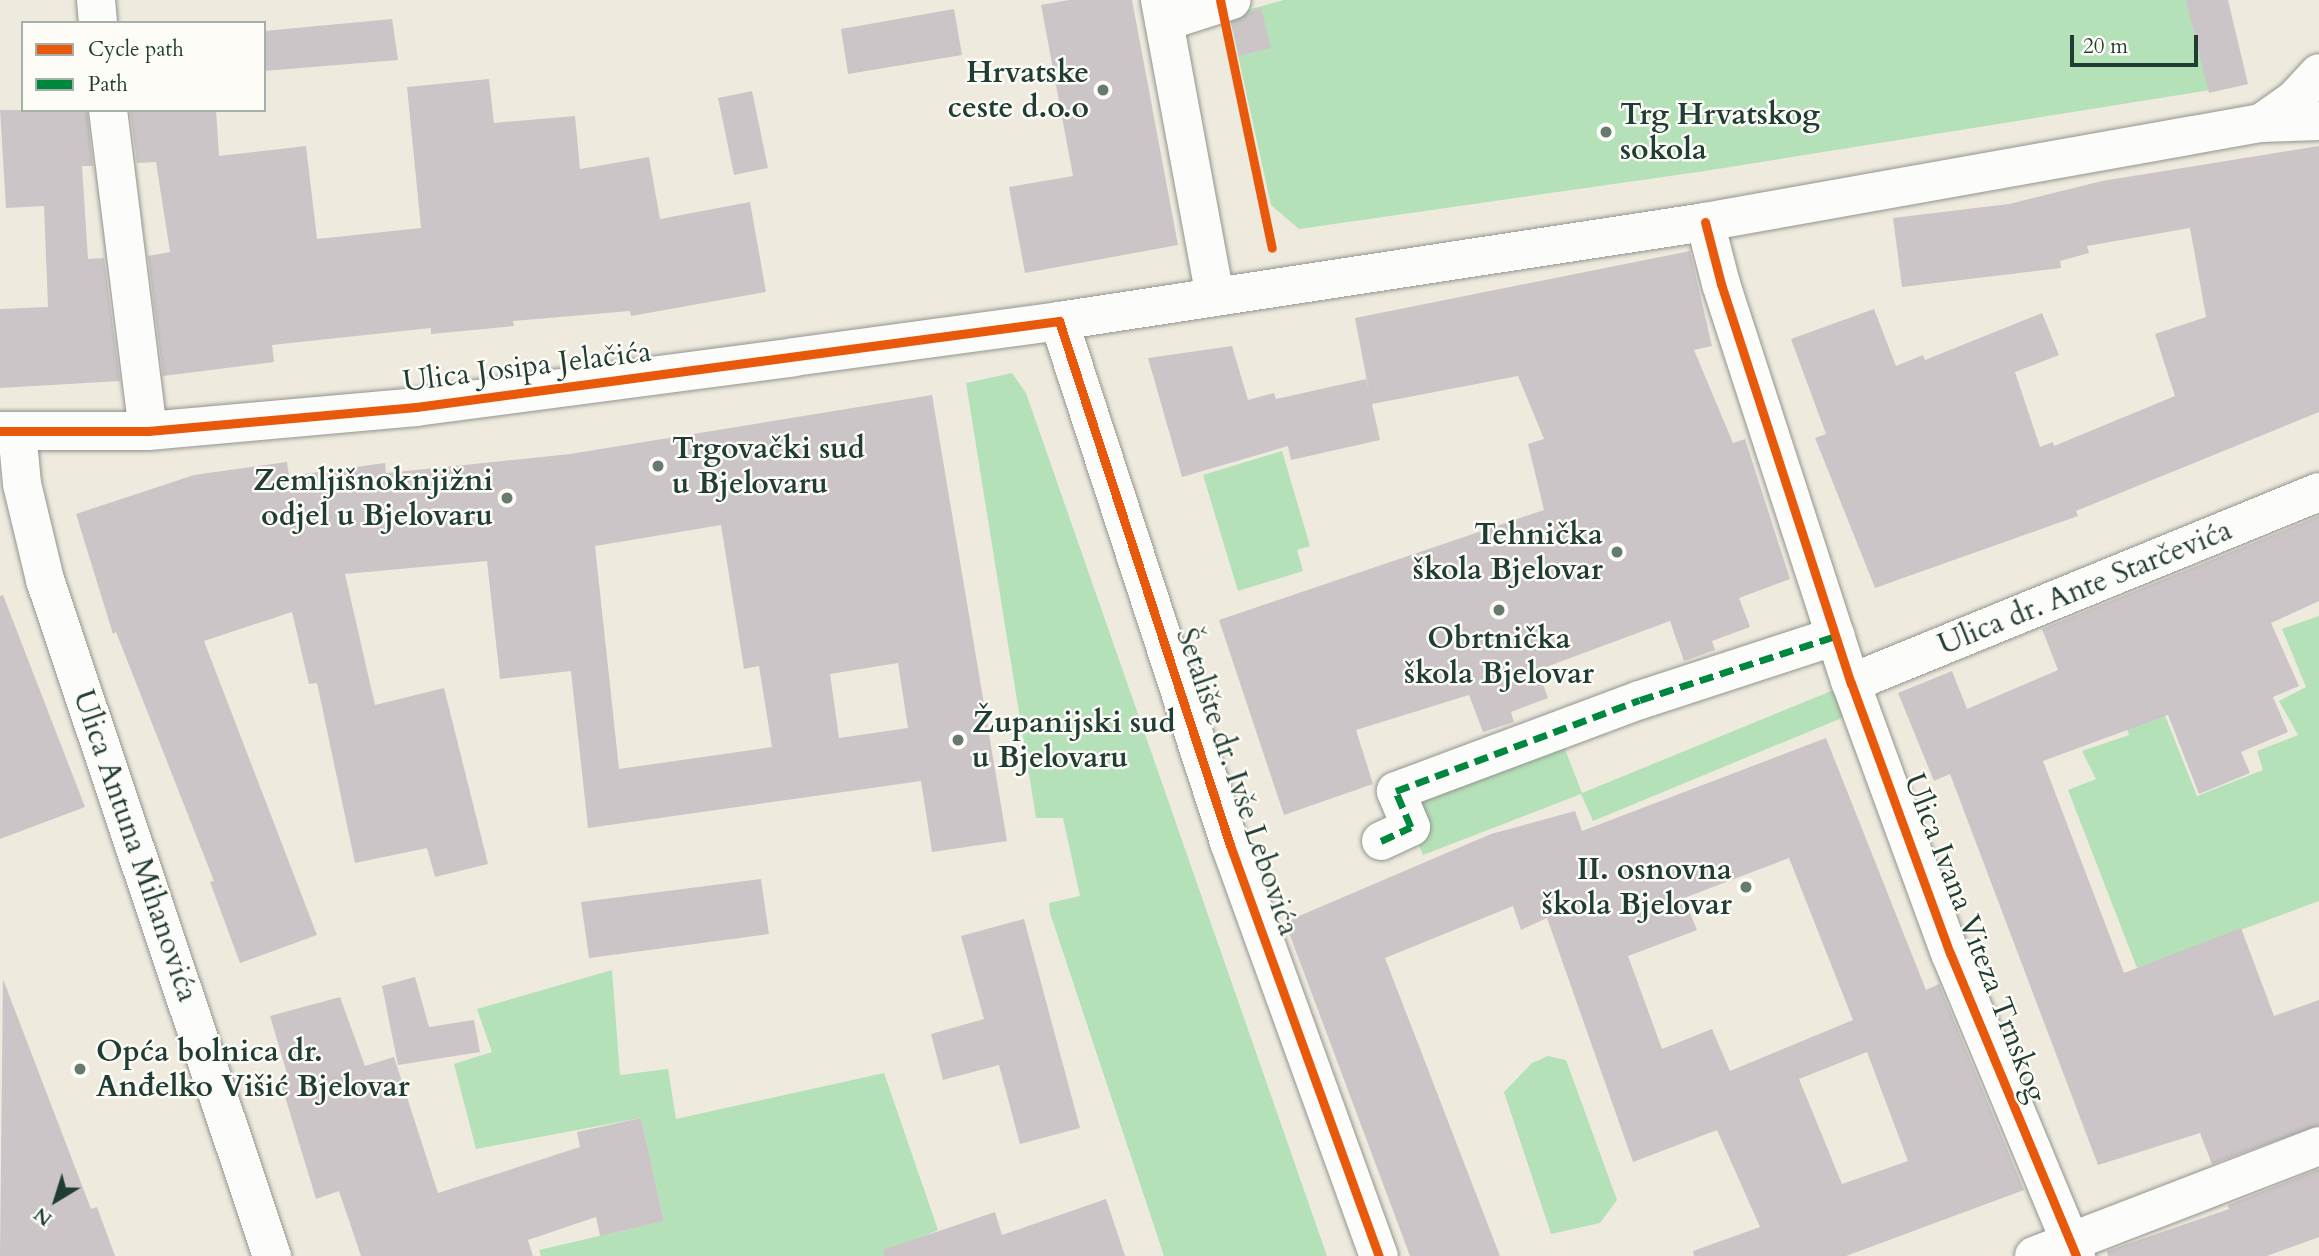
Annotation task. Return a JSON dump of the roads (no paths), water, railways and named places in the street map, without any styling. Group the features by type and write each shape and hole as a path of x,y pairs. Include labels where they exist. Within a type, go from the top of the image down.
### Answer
{"street":[{"path":"96,0 98,21"},
{"path":"1215,297 1162,11 1232,0"},
{"path":"2261,123 2293,101 2319,74"},
{"path":"108,112 148,431"},
{"path":"1059,321 1705,222 2261,123 2319,121"},
{"name":"Ulica Ivana Viteza Trnskog","path":"1705,222 1721,284 1844,660 1950,953 2074,1250"},
{"name":"Ulica Josipa Jelačića","path":"8,431 148,431 416,407 1059,321"},
{"name":"Šetalište dr. Ivše Lebovića","path":"1059,321 1234,856 1379,1256"},
{"name":"Ulica Antuna Mihanovića","path":"8,431 45,580 272,1256"},
{"name":"Ulica dr. Ante Starčevića","path":"1381,841 1411,827 1396,791 1640,700 1844,660 2319,492"},
{"path":"2034,1256 2074,1250 2319,1146"}],"place":[{"name":"Hrvatske ceste d.o.o","path":"1103,90"},
{"name":"Trg Hrvatskog sokola","path":"1606,132"},
{"name":"Trgovački sud u Bjelovaru","path":"658,466"},
{"name":"Zemljišnoknjižni odjel u Bjelovaru","path":"507,498"},
{"name":"Tehnička škola Bjelovar","path":"1617,552"},
{"name":"Obrtnička škola Bjelovar","path":"1499,610"},
{"name":"Županijski sud u Bjelovaru","path":"958,740"},
{"name":"II. osnovna škola Bjelovar","path":"1746,887"},
{"name":"Opća bolnica dr. Anđelko Višić Bjelovar","path":"80,1069"}]}
